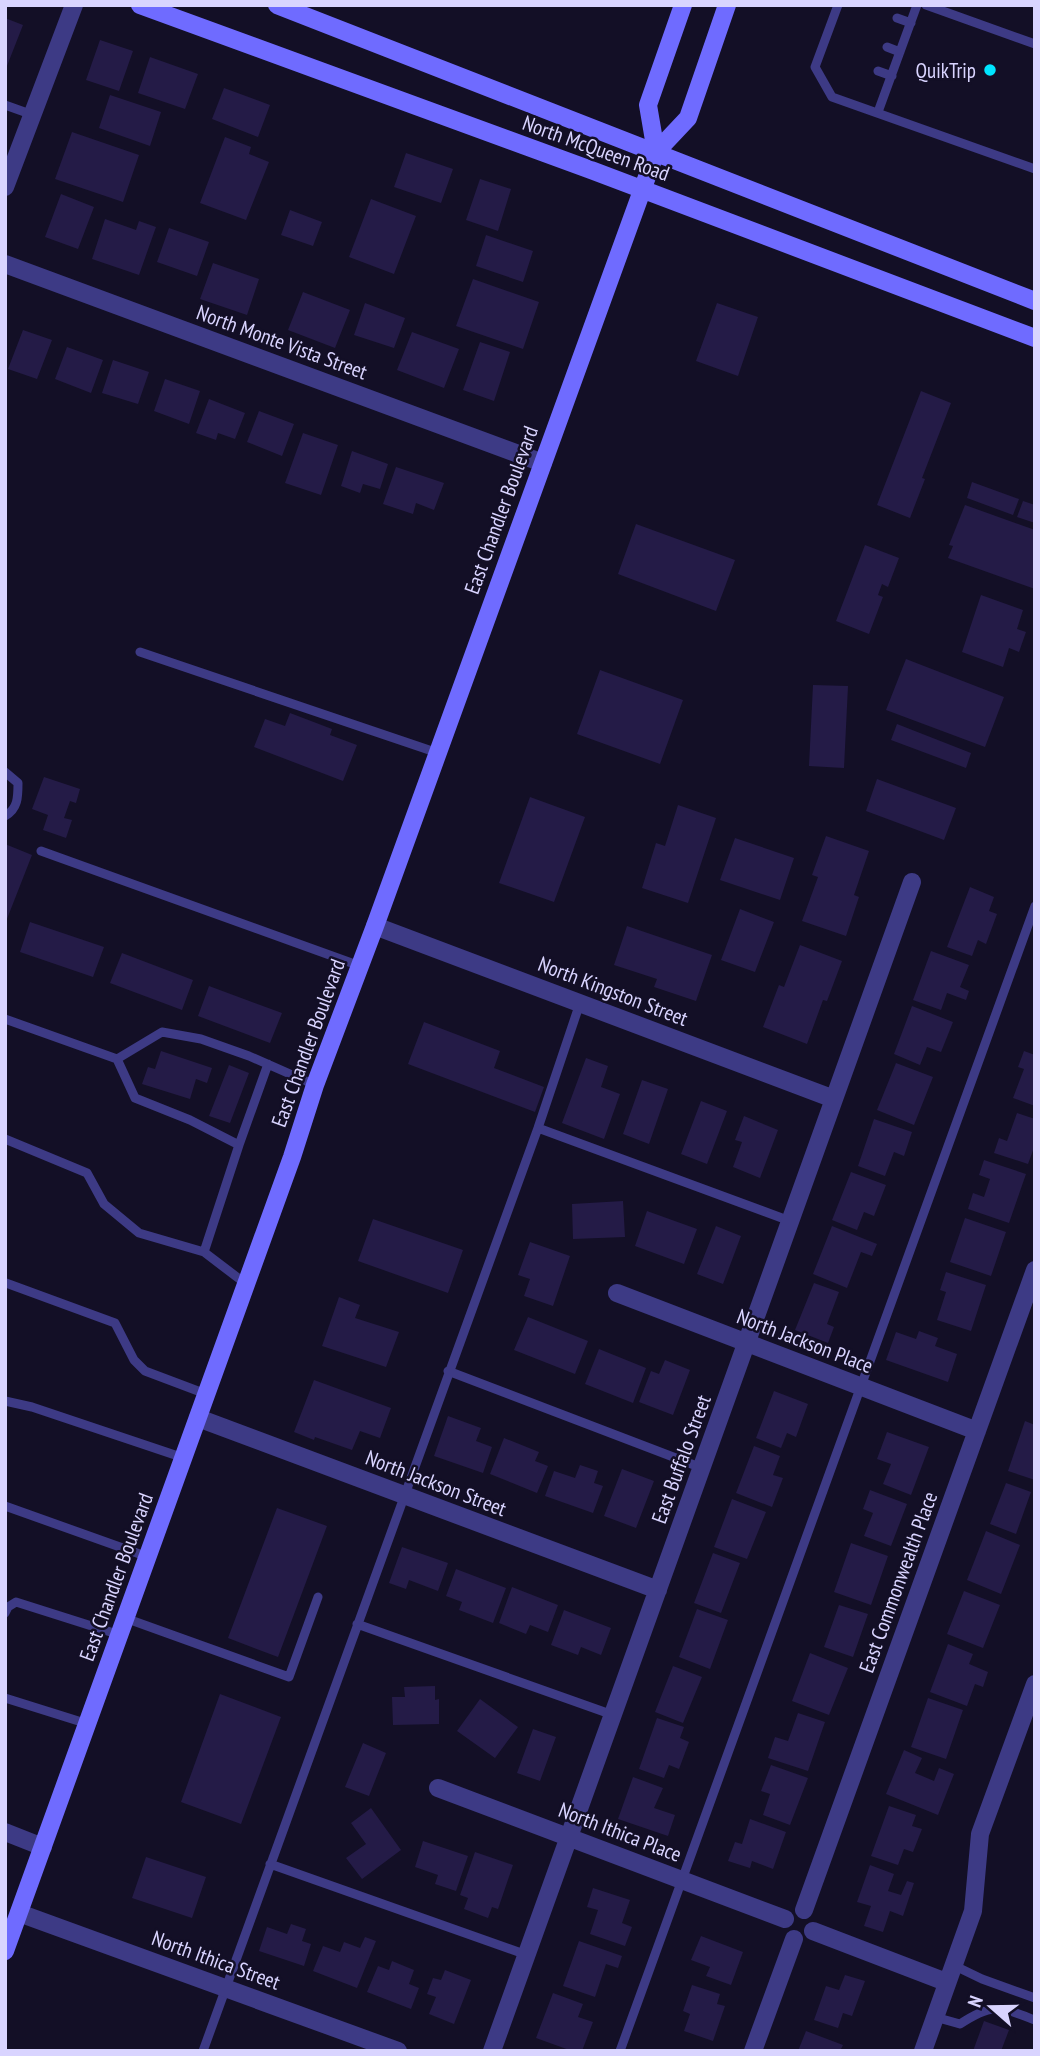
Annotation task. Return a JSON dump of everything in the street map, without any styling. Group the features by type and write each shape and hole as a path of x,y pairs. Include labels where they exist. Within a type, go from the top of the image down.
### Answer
{"main road":[{"name":"North McQueen Road","path":"140,5 642,189 1035,338"},
{"name":"North McQueen Road","path":"277,5 1035,301"},
{"path":"656,152 648,105 682,5"},
{"name":"East Chandler Boulevard","path":"5,1951 184,1458 315,1085 642,189 656,152 688,118 727,5"}],"street":[{"path":"5,187 74,5"},
{"name":"North Monte Vista Street","path":"5,264 542,463"},
{"name":"East Buffalo Street","path":"492,2051 912,882"},
{"name":"North Kingston Street","path":"375,926 834,1099"},
{"name":"East Commonwealth Place","path":"804,1910 1035,1270"},
{"name":"North Jackson Place","path":"617,1293 977,1431"},
{"name":"North Jackson Street","path":"198,1418 658,1590"},
{"path":"923,2051 973,1910 980,1834 1035,1684"},
{"name":"North Ithica Place","path":"438,1788 785,1919"},
{"path":"5,1832 43,1846"},
{"path":"804,1910 812,1917 813,1931 806,1938 794,1939 786,1932 785,1919 794,1911 804,1910"},
{"name":"North Ithica Street","path":"19,1913 398,2051"},
{"path":"813,1931 946,1982"},
{"path":"753,2051 794,1939"}],"lane":[{"path":"838,5 825,51 815,66 832,97 1035,169"},
{"path":"878,112 918,5"},
{"path":"926,5 1035,44"},
{"path":"897,18 911,23"},
{"path":"830,26 840,30"},
{"path":"887,47 900,52"},
{"path":"878,71 891,76"},
{"path":"5,105 33,116"},
{"path":"140,652 438,753"},
{"path":"5,772 18,783 18,798 12,812 5,816"},
{"path":"41,851 360,966"},
{"path":"620,2051 1035,906"},
{"path":"203,2051 538,1128 580,1003"},
{"path":"5,1019 117,1059 135,1098 190,1120 239,1145"},
{"path":"117,1059 162,1032 201,1039 315,1085"},
{"path":"204,1252 268,1064"},
{"path":"538,1128 790,1221"},
{"path":"5,1139 87,1173 104,1204 139,1233 204,1252 246,1284"},
{"path":"6,1283 115,1323 134,1360 145,1371 206,1394"},
{"path":"448,1371 702,1468"},
{"path":"5,1401 32,1407 184,1458"},
{"path":"5,1506 148,1557"},
{"path":"5,1614 9,1602 16,1602 122,1627 289,1677 318,1597"},
{"path":"357,1624 613,1715"},
{"path":"5,1698 88,1724"},
{"path":"270,1864 527,1955"},
{"path":"953,1965 982,1979 1035,1998"},
{"path":"935,2017 960,2024 986,2010 1002,2008 1035,2020"}],"building":[{"path":"5,18 23,25 5,71"},
{"path":"100,40 133,51 119,91 86,80"},
{"path":"150,57 198,74 185,109 138,93"},
{"path":"224,88 270,105 258,137 212,119"},
{"path":"110,95 161,112 150,146 99,128"},
{"path":"72,132 139,155 123,202 55,179"},
{"path":"225,137 251,147 249,154 269,162 246,220 200,203"},
{"path":"406,153 453,169 441,203 394,187"},
{"path":"480,179 511,189 498,231 466,220"},
{"path":"61,194 94,207 78,249 45,237"},
{"path":"371,199 416,216 394,274 349,257"},
{"path":"290,210 322,222 313,246 281,235"},
{"path":"105,219 136,230 139,221 156,227 139,275 92,259"},
{"path":"169,228 209,242 197,276 157,262"},
{"path":"486,235 533,251 523,282 476,266"},
{"path":"213,263 259,279 247,315 200,299"},
{"path":"473,279 539,302 523,349 456,326"},
{"path":"303,292 350,310 335,348 288,330"},
{"path":"365,303 405,318 394,348 354,335"},
{"path":"717,303 758,317 738,376 696,361"},
{"path":"23,330 52,340 37,379 8,369"},
{"path":"412,332 459,349 444,388 397,370"},
{"path":"480,342 510,352 494,401 463,390"},
{"path":"67,347 103,360 91,393 55,379"},
{"path":"113,360 149,372 138,404 102,393"},
{"path":"165,379 200,391 189,424 154,411"},
{"path":"921,391 951,403 922,478 925,479 910,518 877,505"},
{"path":"209,399 245,413 235,439 218,433 216,440 196,433"},
{"path":"259,411 294,424 282,456 247,442"},
{"path":"303,433 338,445 321,495 285,483"},
{"path":"352,451 388,464 380,489 363,484 360,493 341,486"},
{"path":"396,467 444,483 434,510 416,503 413,514 383,504"},
{"path":"972,482 1019,499 1013,515 967,498"},
{"path":"1023,501 1035,505 1035,523 1017,517"},
{"path":"965,505 1035,530 1035,589 948,558 953,546 949,545"},
{"path":"636,524 735,560 716,611 618,574"},
{"path":"865,545 899,558 888,587 882,584 878,595 883,597 869,634 836,621"},
{"path":"981,595 1023,610 1017,629 1026,632 1019,652 1009,648 1003,667 962,652"},
{"path":"906,659 1004,697 985,747 886,710"},
{"path":"600,670 683,700 660,764 577,734"},
{"path":"813,685 848,686 844,768 809,766"},
{"path":"290,713 332,729 330,735 357,745 343,781 254,747 265,719 285,726"},
{"path":"897,724 971,753 966,768 891,740"},
{"path":"44,777 80,789 76,803 70,801 64,818 72,820 66,838 43,830 48,815 32,809"},
{"path":"877,779 956,808 944,840 866,811"},
{"path":"530,797 585,817 554,902 499,883"},
{"path":"678,805 716,818 688,903 642,888 656,843 665,846"},
{"path":"826,836 869,851 854,895 859,897 846,936 802,921 818,877 812,875"},
{"path":"735,838 794,858 780,900 720,880"},
{"path":"5,844 32,855 5,924"},
{"path":"970,887 994,897 989,911 997,914 986,944 978,940 972,956 947,947"},
{"path":"740,909 774,922 755,972 721,960"},
{"path":"30,922 104,947 93,977 20,952"},
{"path":"627,926 712,955 696,1001 654,987 657,979 614,965"},
{"path":"800,945 842,961 827,1001 823,1000 807,1044 763,1027 779,985 784,987"},
{"path":"931,951 969,965 960,987 969,991 966,1000 947,993 941,1010 913,1000"},
{"path":"122,953 193,980 182,1010 110,983"},
{"path":"209,986 282,1013 270,1043 198,1016"},
{"path":"912,1006 953,1022 941,1052 927,1047 920,1065 894,1054"},
{"path":"424,1022 500,1051 494,1068 544,1087 535,1112 408,1064"},
{"path":"161,1051 212,1068 207,1083 196,1079 190,1099 142,1084 148,1067 155,1069"},
{"path":"1024,1051 1035,1055 1035,1106 1013,1098 1024,1069 1018,1067"},
{"path":"586,1058 608,1066 601,1087 620,1094 604,1139 562,1123"},
{"path":"896,1063 933,1077 914,1125 877,1110"},
{"path":"229,1065 249,1073 230,1123 209,1116"},
{"path":"642,1080 668,1089 649,1144 623,1134"},
{"path":"701,1101 727,1111 707,1164 681,1154"},
{"path":"1017,1113 1035,1119 1035,1145 1028,1164 994,1153 999,1138 1007,1141"},
{"path":"744,1116 778,1130 760,1178 733,1167 742,1142 735,1140"},
{"path":"874,1119 912,1132 904,1156 894,1152 885,1176 858,1166"},
{"path":"984,1160 1026,1174 1009,1223 968,1209 973,1193 984,1197 990,1179 979,1175"},
{"path":"851,1172 886,1185 874,1216 864,1212 857,1230 832,1220"},
{"path":"623,1201 625,1237 573,1239 572,1204"},
{"path":"647,1211 697,1229 684,1264 635,1246"},
{"path":"965,1218 1006,1232 991,1276 950,1262"},
{"path":"373,1219 463,1250 448,1293 358,1261"},
{"path":"716,1226 741,1236 723,1284 697,1274"},
{"path":"832,1226 877,1244 872,1256 861,1252 847,1288 813,1274"},
{"path":"530,1242 570,1256 553,1306 524,1296 530,1279 518,1275"},
{"path":"946,1272 986,1285 971,1331 937,1320 946,1292 940,1290"},
{"path":"814,1283 839,1292 827,1324 834,1327 828,1343 795,1330"},
{"path":"339,1297 360,1305 355,1318 399,1332 386,1367 322,1346"},
{"path":"528,1317 588,1341 575,1374 514,1350"},
{"path":"919,1331 938,1338 935,1346 957,1354 948,1382 886,1360 896,1332 916,1339"},
{"path":"599,1349 646,1368 633,1403 585,1384"},
{"path":"665,1360 690,1370 673,1415 639,1402 651,1371 659,1374"},
{"path":"314,1380 391,1408 380,1438 360,1431 352,1450 294,1432"},
{"path":"774,1391 808,1404 796,1437 787,1433 781,1448 756,1438"},
{"path":"448,1416 481,1428 476,1441 492,1447 483,1473 434,1456"},
{"path":"1025,1421 1035,1425 1035,1480 1008,1471"},
{"path":"887,1432 929,1447 911,1495 883,1484 891,1464 877,1459"},
{"path":"504,1438 539,1452 535,1461 548,1466 537,1493 490,1474"},
{"path":"754,1446 780,1456 773,1475 783,1478 772,1507 736,1493"},
{"path":"580,1465 598,1471 594,1483 603,1486 593,1513 545,1496 554,1471 575,1478"},
{"path":"622,1469 654,1481 636,1528 604,1516"},
{"path":"1006,1483 1031,1492 1016,1534 990,1524"},
{"path":"870,1490 907,1504 891,1546 864,1536 873,1513 863,1509"},
{"path":"732,1499 766,1512 747,1559 714,1547"},
{"path":"277,1508 327,1526 278,1657 228,1638"},
{"path":"986,1531 1020,1545 1001,1594 967,1580"},
{"path":"851,1543 888,1556 871,1605 834,1592"},
{"path":"402,1547 448,1563 438,1591 409,1580 406,1589 389,1583"},
{"path":"713,1553 740,1563 721,1613 694,1603"},
{"path":"456,1569 506,1588 493,1623 459,1610 462,1602 446,1596"},
{"path":"512,1587 558,1605 548,1632 530,1625 526,1634 499,1623"},
{"path":"964,1591 1000,1605 983,1648 947,1634"},
{"path":"839,1605 868,1614 853,1657 824,1647"},
{"path":"697,1609 728,1620 710,1669 679,1657"},
{"path":"564,1610 611,1628 601,1655 581,1647 578,1655 551,1645"},
{"path":"948,1644 973,1654 969,1664 988,1672 983,1687 975,1684 967,1706 930,1692"},
{"path":"810,1653 848,1668 829,1715 792,1701"},
{"path":"673,1666 702,1677 683,1723 655,1712"},
{"path":"435,1686 435,1700 439,1699 439,1724 393,1725 392,1697 405,1697 404,1687"},
{"path":"220,1694 281,1717 241,1824 181,1802"},
{"path":"928,1698 963,1710 946,1759 911,1747"},
{"path":"480,1699 518,1727 495,1758 457,1731"},
{"path":"798,1713 825,1722 808,1771 768,1758 775,1737 788,1741"},
{"path":"657,1718 684,1727 680,1738 689,1742 679,1769 669,1765 664,1778 639,1769"},
{"path":"533,1729 556,1737 540,1781 517,1773"},
{"path":"363,1743 386,1753 369,1796 345,1787"},
{"path":"904,1750 922,1758 915,1773 934,1781 939,1768 954,1774 938,1815 886,1794"},
{"path":"771,1765 808,1778 790,1825 763,1815 770,1794 761,1791"},
{"path":"633,1777 663,1788 654,1808 675,1815 668,1836 618,1819"},
{"path":"889,1806 916,1815 912,1826 922,1829 913,1852 904,1849 898,1865 871,1856"},
{"path":"371,1808 401,1850 362,1879 346,1858 366,1844 351,1823"},
{"path":"750,1819 786,1832 773,1869 752,1861 750,1868 728,1861 735,1842 742,1844"},
{"path":"423,1841 468,1856 456,1891 435,1884 438,1875 415,1867"},
{"path":"475,1852 513,1865 498,1909 492,1907 488,1918 464,1909 468,1898 460,1895"},
{"path":"146,1857 206,1877 192,1918 132,1898"},
{"path":"870,1865 894,1874 888,1891 901,1895 907,1881 914,1883 903,1916 890,1911 883,1932 864,1926 871,1906 857,1902"},
{"path":"593,1888 630,1900 622,1923 632,1927 625,1946 590,1934 598,1910 587,1907"},
{"path":"291,1924 306,1929 302,1941 311,1944 304,1966 259,1951 267,1927 287,1934"},
{"path":"701,1936 743,1952 731,1985 706,1976 710,1967 691,1960"},
{"path":"365,1937 376,1941 357,1988 313,1971 323,1946 340,1952 344,1942 360,1948"},
{"path":"579,1941 622,1956 618,1968 606,1964 595,1997 563,1986"},
{"path":"392,1961 414,1970 409,1984 419,1988 411,2009 367,1992 378,1966 389,1970"},
{"path":"445,1970 471,1980 454,2024 429,2014 436,1997 427,1994 433,1978 441,1980"},
{"path":"845,1975 865,1981 852,2016 843,2013 838,2028 814,2020 826,1986 839,1990"},
{"path":"692,1985 720,1994 717,2004 725,2006 713,2041 684,2031 690,2014 683,2011"},
{"path":"553,1993 583,2004 578,2017 593,2022 582,2051 572,2051 536,2038"},
{"path":"984,2021 1009,2030 1001,2051 973,2051"},
{"path":"806,2031 843,2045 840,2051 798,2051"}],"place":[{"name":"QuikTrip","path":"990,70"}]}
